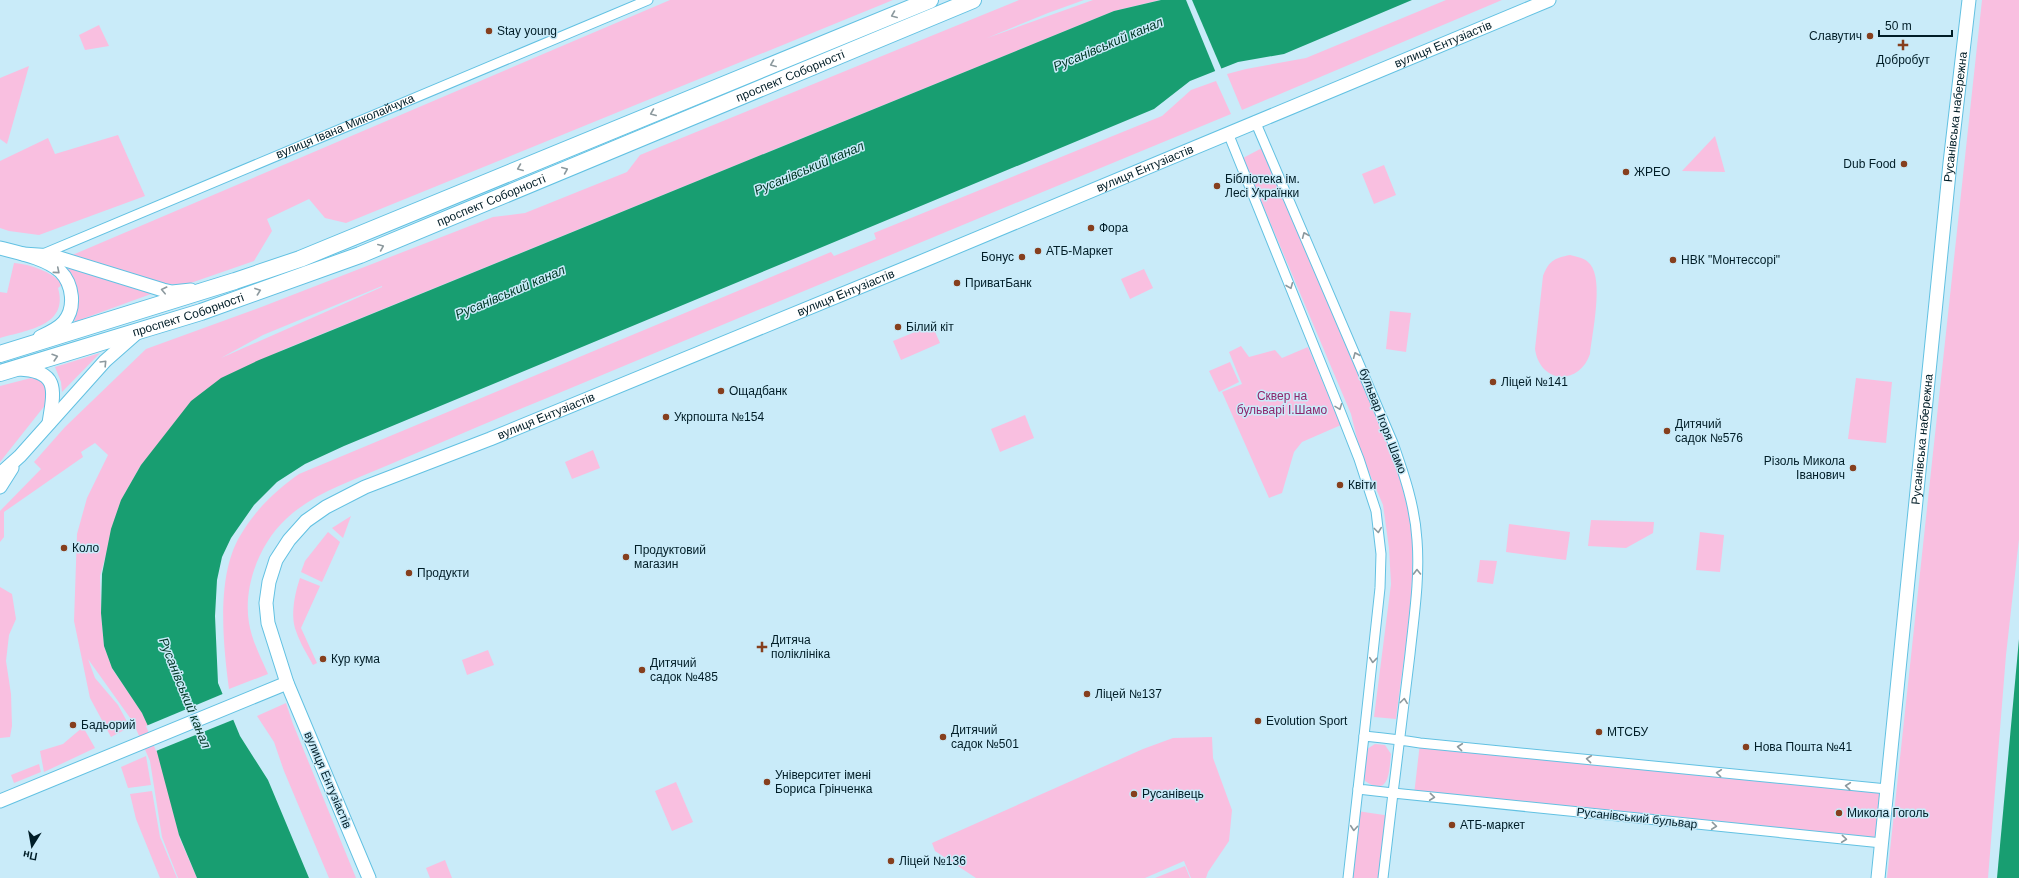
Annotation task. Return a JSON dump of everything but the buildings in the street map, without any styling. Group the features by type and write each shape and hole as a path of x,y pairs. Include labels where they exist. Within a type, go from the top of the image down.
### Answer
{"highway":[{"name":"проспект Соборності","path":"0,354 216,287 300,258 930,0"},
{"name":"проспект Соборності","path":"0,373 201,312 360,256 973,0"}],"street":[{"name":"вулиця Івана Миколайчука","path":"42,254 230,173 316,140 648,0"},
{"name":"вулиця Ентузіастів","path":"369,878 287,683 268,623 266,604 269,582 276,560 289,540 306,521 326,507 365,487 490,439 1549,0"},
{"name":"Русанівська набережна","path":"1878,878 1950,162 1969,0"},
{"name":"бульвар Ігоря Шамо","path":"1255,121 1370,387 1407,483 1417,539 1417,583 1393,793"},
{"path":"1228,133 1359,459 1376,511 1381,554 1380,588 1348,878"},
{"name":"вулиця Івана Миколайчука","path":"0,248 23,254 50,265 60,271 67,281 71,292 71,304 64,322 50,332 0,354"},
{"name":"вулиця Івана Миколайчука","path":"23,254 42,254 58,257 139,284 172,292 216,287"},
{"path":"0,474 20,456 105,361 139,332"},
{"path":"18,368 32,369 46,376 52,386 49,423"},
{"path":"0,487 20,456"},
{"path":"0,801 287,683"},
{"path":"1364,736 1887,789"},
{"name":"Русанівський бульвар","path":"1358,789 1882,843"},
{"path":"1383,878 1393,793"}],"green space":[{"path":"670,0 893,0 346,223 325,218 309,199 267,219 272,231 254,261 182,286 143,280 70,256"},
{"path":"1019,0 1084,0 987,38 1093,0 1160,0 1114,11 285,349 222,378 141,465 122,499 100,576 104,646 113,670 141,711 152,733 160,757 180,839 197,878 178,878 162,837 150,761 133,722 88,659 95,678 118,705 130,727 111,737 90,698 74,621 77,534 87,498 108,455 95,443 81,452 83,457 4,512 4,537 0,542 0,511 41,469 34,462 65,427 146,349 264,306 493,217 525,213 627,172 640,155","holes":["382,287 221,358 263,335"]},
{"path":"1446,0 1502,0 1242,110 1227,74 1306,58"},
{"path":"1982,0 2019,0 2019,539 2006,655 1988,878 1887,878"},
{"path":"99,25 109,46 85,50 79,35"},
{"path":"29,66 7,144 0,139 0,78"},
{"path":"1216,81 1231,114 333,488 308,502 276,529 261,553 251,581 248,595 250,630 254,643 268,674 229,689 223,611 227,570 232,552 240,536 259,509 282,487 299,474 831,252 834,256 876,239 874,233 1162,116 1191,90"},
{"path":"118,135 145,196 39,235 9,231 0,228 0,161 48,138 55,154"},
{"path":"1715,136 1725,172 1682,171"},
{"path":"1262,148 1388,445 1400,480 1409,515 1412,540 1412,585 1408,630 1396,719 1374,717 1391,584 1389,548 1383,505 1360,451 1351,414 1243,158"},
{"path":"1384,165 1396,195 1374,204 1362,174"},
{"path":"1570,255 1586,260 1594,272 1597,294 1595,321 1590,354 1585,364 1577,372 1569,376 1560,377 1544,369 1538,361 1535,349 1543,276 1553,261 1560,257"},
{"path":"14,263 40,269 53,276 63,284 58,288 60,301 57,311 52,318 43,324 33,329 0,338 0,292 7,293"},
{"path":"60,263 151,294 74,322 79,297 78,290 71,277"},
{"path":"1144,269 1153,288 1130,299 1121,279"},
{"path":"1390,311 1411,313 1406,352 1386,349"},
{"path":"932,325 940,343 901,360 893,341"},
{"name":"Сквер на бульварі І.Шамо","path":"1241,346 1249,357 1275,350 1282,358 1308,347 1341,425 1302,442 1294,452 1282,493 1269,498 1222,392 1242,384 1229,352"},
{"path":"100,353 62,392 61,382 55,367"},
{"path":"1230,362 1239,382 1219,392 1209,371"},
{"path":"31,378 41,379 47,384 46,404 0,462 0,386"},
{"path":"1856,378 1892,382 1886,443 1848,439"},
{"path":"1025,415 1034,438 1000,452 991,429"},
{"path":"593,450 600,468 572,479 565,462"},
{"path":"351,516 343,538 332,528"},
{"path":"1591,520 1654,522 1653,533 1626,548 1588,546"},
{"path":"1509,524 1570,532 1566,560 1506,552"},
{"path":"328,532 340,542 322,582 301,572 305,561"},
{"path":"1700,532 1724,535 1720,572 1696,570"},
{"path":"1480,560 1497,561 1493,584 1477,582"},
{"path":"300,578 320,586 301,628 317,663 313,665 294,625 293,611 296,590"},
{"path":"0,587 12,594 16,619 9,635 6,661 11,694 12,726 10,737 0,738"},
{"path":"488,650 494,665 467,675 462,660"},
{"path":"286,703 293,724 356,878 329,878 284,771 274,742 257,716"},
{"path":"83,727 95,748 44,772 40,751 63,744"},
{"name":"Русанівець","path":"1212,737 1213,758 1232,810 1229,841 1208,872 1206,878 1191,878 1184,861 1145,878 976,878 935,851 932,843 1143,749 1173,738"},
{"path":"1420,743 1887,789 1882,843 1414,795"},
{"path":"1375,744 1385,745 1391,754 1387,780 1384,784 1379,786 1365,781 1364,776 1367,749"},
{"path":"146,756 151,785 128,788 121,767"},
{"path":"39,764 41,772 14,783 11,775"},
{"path":"676,782 693,822 672,831 655,791"},
{"path":"152,791 160,837 177,878 160,878 136,819 130,794"},
{"path":"1357,811 1391,816 1383,878 1348,878"},
{"path":"445,860 452,878 430,878 426,868"},
{"path":"1185,866 1190,878 1155,878"}],"water":[{"name":"Русанівський канал","path":"1161,0 1412,0 1284,54 1238,62 1190,81 1154,109 344,446 305,464 277,482 254,505 231,538 222,557 217,580 215,616 218,683 240,736 268,780 309,878 197,878 179,835 153,737 142,713 112,668 104,646 101,613 102,574 111,529 121,500 141,465 191,401 221,378 259,360 1114,11"},
{"path":"2019,639 2019,878 1997,878"}],"pier":[{"path":"1186,0 1192,0 1222,70 1216,73"},
{"path":"225,693 235,719 156,751 146,726"}],"place":[{"name":"Stay young","path":"489,31"},
{"name":"Славутич","path":"1870,36"},
{"name":"Добробут","path":"1903,45"},
{"name":"Dub Food","path":"1904,164"},
{"name":"ЖРЕО","path":"1626,172"},
{"name":"Бібліотека ім. Лесі Українки","path":"1217,186"},
{"name":"Фора","path":"1091,228"},
{"name":"АТБ-Маркет","path":"1038,251"},
{"name":"Бонус","path":"1022,257"},
{"name":"НВК \"Монтессорі\"","path":"1673,260"},
{"name":"ПриватБанк","path":"957,283"},
{"name":"Білий кіт","path":"898,327"},
{"name":"Ліцей №141","path":"1493,382"},
{"name":"Ощадбанк","path":"721,391"},
{"name":"Укрпошта №154","path":"666,417"},
{"name":"Дитячий садок №576","path":"1667,431"},
{"name":"Різоль Микола Іванович","path":"1853,468"},
{"name":"Квіти","path":"1340,485"},
{"name":"Коло","path":"64,548"},
{"name":"Продуктовий магазин","path":"626,557"},
{"name":"Продукти","path":"409,573"},
{"name":"Дитяча поліклініка","path":"762,647"},
{"name":"Кур кума","path":"323,659"},
{"name":"Дитячий садок №485","path":"642,670"},
{"name":"Ліцей №137","path":"1087,694"},
{"name":"Evolution Sport","path":"1258,721"},
{"name":"Бадьорий","path":"73,725"},
{"name":"МТСБУ","path":"1599,732"},
{"name":"Дитячий садок №501","path":"943,737"},
{"name":"Нова Пошта №41","path":"1746,747"},
{"name":"Університет імені Бориса Грінченка","path":"767,782"},
{"name":"Русанівець","path":"1134,794"},
{"name":"Микола Гоголь","path":"1839,813"},
{"name":"АТБ-маркет","path":"1452,825"},
{"name":"Ліцей №136","path":"891,861"}]}
